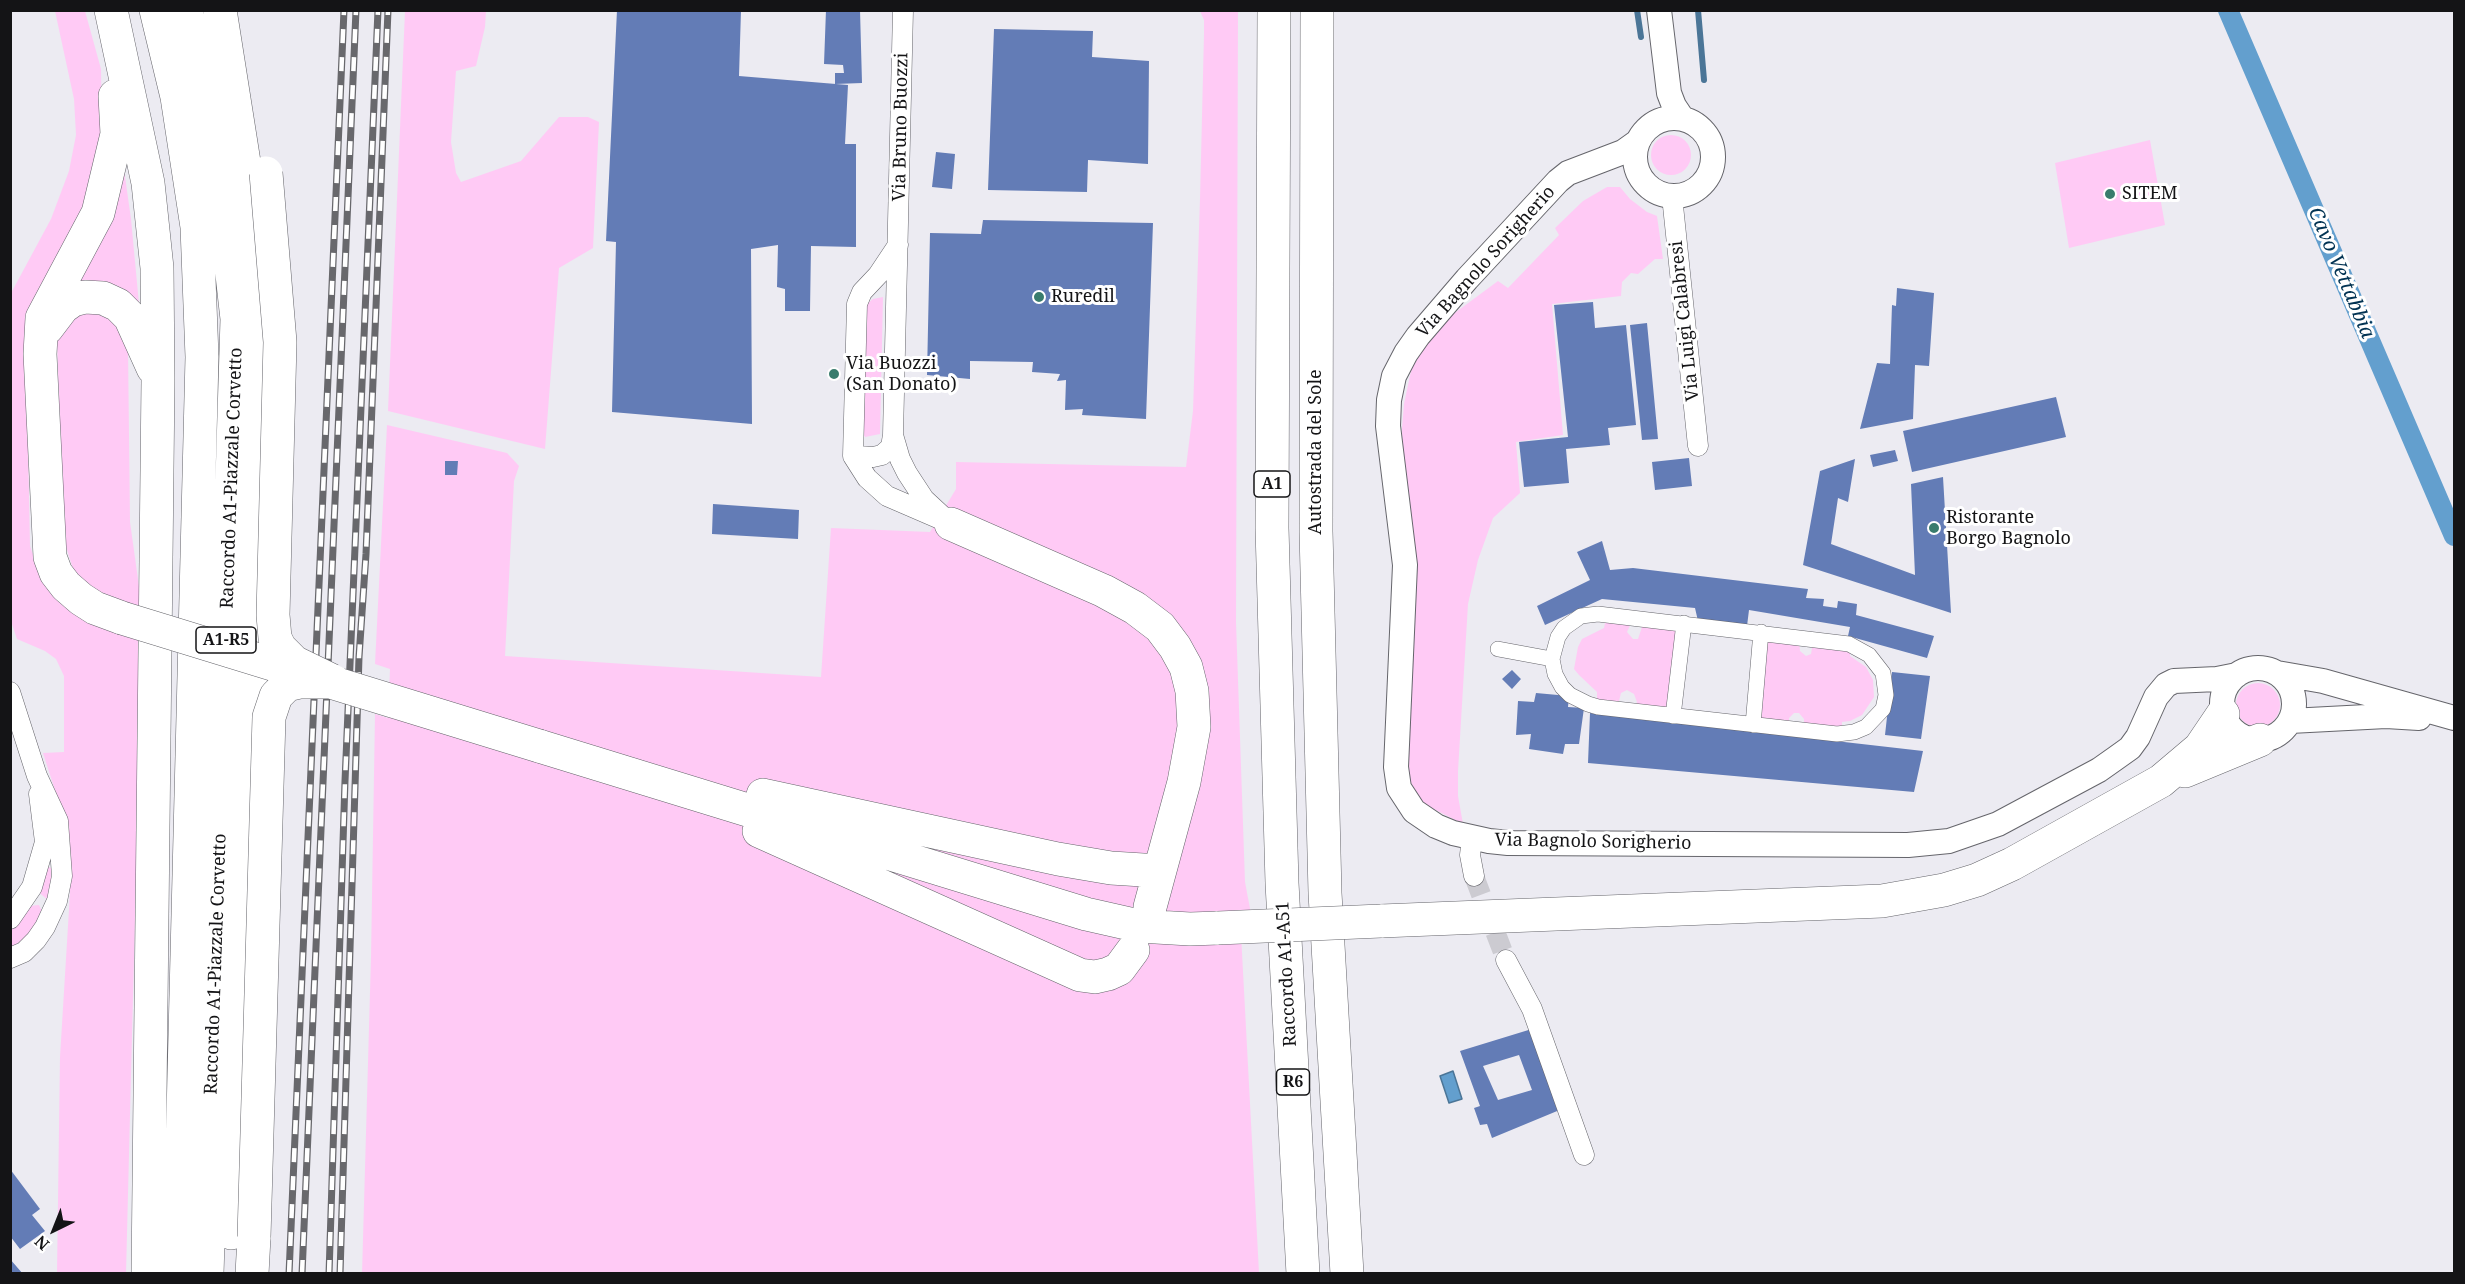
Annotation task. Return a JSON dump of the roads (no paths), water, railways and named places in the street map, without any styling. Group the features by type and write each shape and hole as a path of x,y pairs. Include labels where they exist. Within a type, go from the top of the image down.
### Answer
{"highway":[{"path":"111,10 117,134 98,213 42,318 40,354 50,556 56,573 66,586 81,599 95,608 122,618 1086,914 1148,927 1218,928 1882,901 1915,897 1977,880 2012,864 2161,781 2260,740"},
{"path":"111,10 148,183 156,268 158,381 148,1274"},
{"name":"Raccordo A1-Piazzale Corvetto","path":"156,10 177,97 197,227 202,357 179,1274"},
{"name":"Raccordo A1-Piazzale Corvetto","path":"186,10 219,150 237,319 207,1274"},
{"path":"222,10 267,173 280,342 273,615 275,638 285,655 294,662 335,682"},
{"path":"222,10 246,175 262,350 258,613 236,1077 230,1274"},
{"name":"A1","path":"1274,10 1272,528 1282,891"},
{"name":"Autostrada del Sole","path":"1317,10 1316,531 1325,893"},
{"path":"42,334 63,307 73,300 86,297 103,298 118,305 130,317 158,381"},
{"path":"951,524 1104,591 1135,608 1160,627 1186,667 1192,691 1194,728 1184,782 1150,906"},
{"path":"252,1274 269,717 276,696 287,685 300,682 335,682"},
{"path":"2161,781 2200,748 2223,711"},
{"path":"625,772 711,784 1058,859 1111,868 1159,871"},
{"path":"625,772 1080,975 1095,977 1119,969 1133,950"},
{"name":"Raccordo A1-A51","path":"1282,891 1303,1274"},
{"name":"R6","path":"1325,893 1347,1274"}],"street":[{"name":"Via Bruno Buozzi","path":"903,10 893,435 907,473 924,499 951,524"},
{"path":"1659,10 1669,93 1682,118"},
{"path":"1656,122 1669,93"},
{"path":"1610,158 1626,165 1647,186 1659,193 1672,196 1685,195 1697,189 1706,180 1712,168 1714,155 1711,142 1704,131 1694,123 1682,118 1669,118 1656,122 1648,127 1637,142 1634,154 1639,176"},
{"name":"Via Bagnolo Sorigherio","path":"1637,142 1610,158 1579,168 1558,181 1467,279 1406,353 1394,376 1389,400 1388,426 1405,566 1395,755 1397,777 1406,800 1424,819 1436,826 1472,838 1508,843 1908,845 1949,840 1998,824 2108,764 2134,742 2160,690 2174,681 2217,679 2237,675"},
{"name":"Via Luigi Calabresi","path":"1672,196 1698,446"},
{"path":"899,243 885,266 862,292 857,304 853,456 867,478 887,496 951,524"},
{"path":"867,288 873,285 886,287 896,297 897,303"},
{"path":"853,456 882,455 891,447 893,435"},
{"path":"1598,614 1761,632 1849,644 1859,648 1878,664 1886,682 1887,695 1883,709 1866,727 1837,735 1588,704 1570,695 1562,687 1555,674 1552,659 1558,637 1572,621 1581,616 1598,614"},
{"path":"1674,716 1684,623"},
{"path":"1753,725 1761,632"},
{"path":"1498,649 1552,659"},
{"path":"2223,711 2225,690 2237,675 2253,668 2322,681 2454,719"},
{"path":"2183,681 2204,688 2223,711 2232,728 2240,735 2260,740 2276,735 2290,722 2294,700 2286,681 2277,673"},
{"path":"10,692 37,776 58,821 62,876 53,912 36,940 24,952 10,958"},
{"path":"2290,722 2386,716 2454,719"},
{"path":"10,919 27,896 45,842 37,776"},
{"path":"1472,838 1470,855 1474,876"},
{"path":"27,896 34,896 42,900 53,912"},
{"path":"1506,960 1532,1010 1584,1155"}],"water":[{"path":"1453,1071 1462,1099 1449,1103 1440,1076"}],"waterway":[{"path":"1637,10 1641,37"},
{"path":"1698,10 1704,80"},
{"name":"Cavo Vettabbia","path":"2228,10 2454,536"}],"tunnel":[{"path":"1474,876 1506,960"}],"railway":[{"path":"289,1274 344,10"},
{"path":"302,1274 356,10"},
{"path":"329,1274 345,781 378,10"},
{"path":"340,1274 359,657 366,554 388,10"}],"place":[{"name":"SITEM","path":"2110,194"},
{"name":"Ruredil","path":"1039,297"},
{"name":"Via Buozzi (San Donato)","path":"834,374"},
{"name":"Ristorante Borgo Bagnolo","path":"1934,528"}]}
